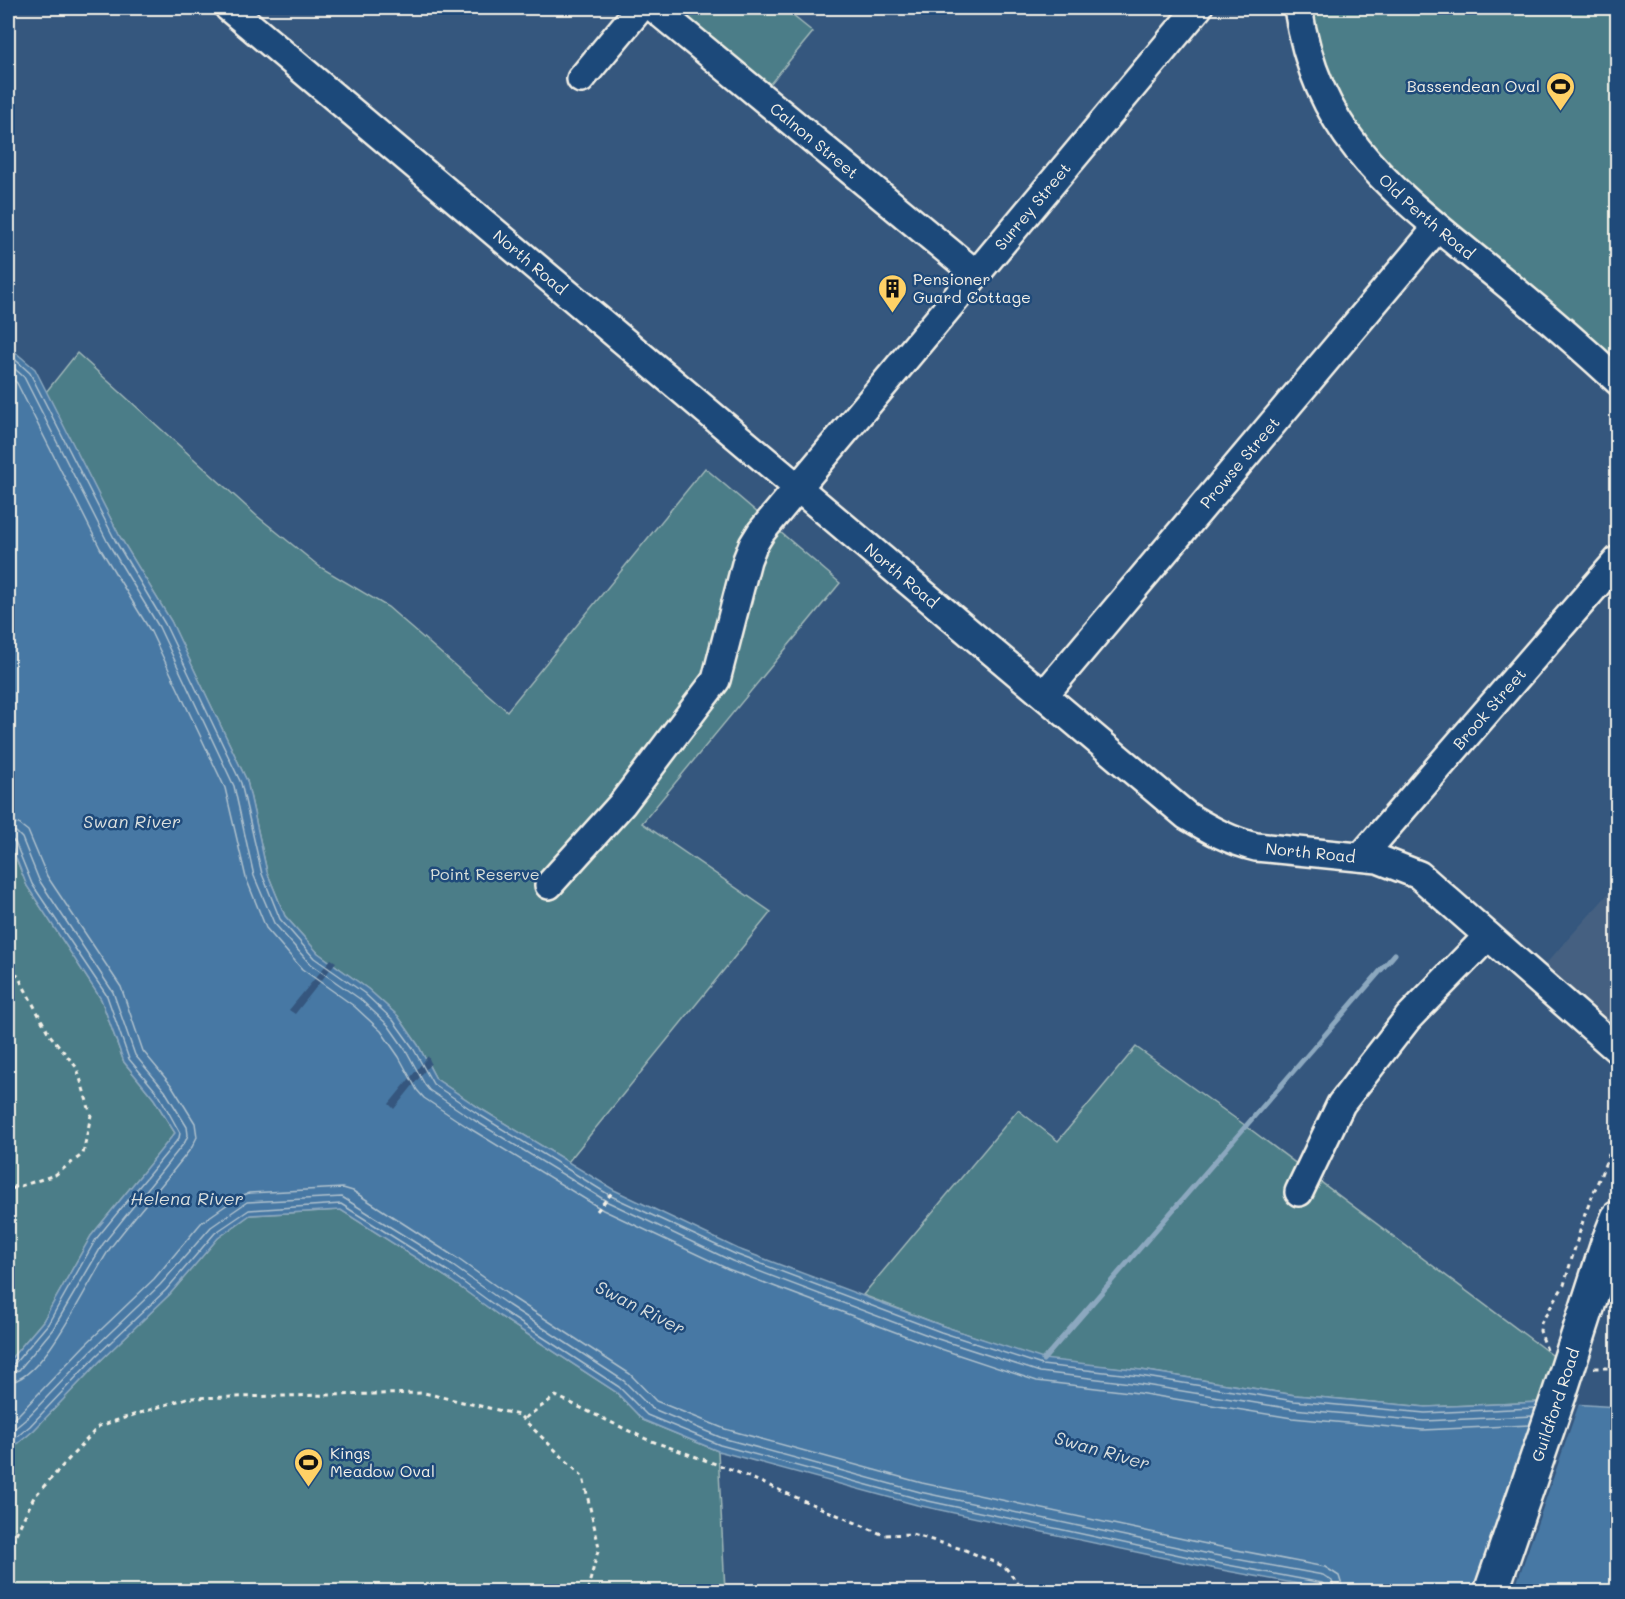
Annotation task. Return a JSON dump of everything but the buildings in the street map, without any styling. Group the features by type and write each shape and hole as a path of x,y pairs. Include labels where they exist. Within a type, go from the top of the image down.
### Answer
{"highway":[{"name":"Guildford Road","path":"1491,1592 1613,1230"}],"street":[{"path":"581,79 640,8"},
{"name":"Calnon Street","path":"654,8 976,274"},
{"name":"Surrey Street","path":"549,885 622,804 716,680 747,560 753,545 797,487 1198,8"},
{"name":"Old Perth Road","path":"1298,8 1305,41 1318,80 1334,116 1368,164 1437,228 1548,319 1617,381"},
{"name":"North Road","path":"245,12 797,487 1187,816 1206,828 1239,843 1256,847 1361,856 1393,863 1419,875 1617,1050"},
{"name":"Prowse Street","path":"1044,695 1437,228"},
{"name":"Brook Street","path":"1361,856 1617,560"},
{"path":"1299,1192 1341,1104 1408,1018 1488,936"}],"path":[{"path":"8,967 18,976 49,1034 76,1068 91,1115 83,1154 55,1175 8,1190"},
{"path":"1585,1214 1617,1132"},
{"path":"597,1210 614,1190"},
{"path":"8,1550 34,1497 99,1426 187,1398 424,1393 519,1415 583,1478 599,1547 587,1592"},
{"path":"525,1418 556,1396 646,1439 730,1469 884,1535 912,1534 965,1550 1005,1567 1022,1592"}],"shaded area":[{"path":"1617,884 1617,1050 1534,977"}],"green space":[{"path":"654,8 783,8 813,32 761,95"},
{"path":"1298,8 1617,8 1617,381 1368,163"},
{"name":"Point Reserve","path":"77,353 257,516 320,567 388,607 507,711 705,468 840,583 642,823 771,912 568,1162 436,1079 418,1045 398,1016 368,989 318,953 285,916 267,872 247,781 171,621 120,537 46,392"},
{"path":"8,838 27,886 101,999 124,1062 154,1099 175,1133 91,1236 43,1321 8,1362"},
{"path":"1136,1047 1246,1126 1556,1358 1542,1402 1426,1407 1295,1395 1141,1370 1043,1360 943,1326 863,1295 1018,1110 1058,1141"},
{"path":"341,1210 446,1277 501,1317 616,1392 643,1420 718,1451 725,1591 8,1592 8,1452 34,1430 100,1361 170,1294 218,1238 250,1215"}],"water":[{"name":"Swan River","path":"8,346 35,369 120,537 171,621 247,781 267,872 285,916 318,953 368,989 398,1016 418,1045 436,1079 614,1190 738,1249 943,1326 1043,1359 1141,1370 1295,1395 1426,1407 1542,1402 1617,1407 1617,1591 1336,1591 1211,1568 917,1505 718,1451 643,1420 616,1392 501,1317 446,1277 341,1210 250,1215 218,1238 170,1294 100,1361 34,1430 8,1452 8,1362 43,1321 91,1236 175,1133 154,1099 124,1062 101,999 27,886 8,838"}],"pier":[{"path":"331,959 336,962 295,1014 289,1010"},
{"path":"428,1056 431,1063 394,1109 389,1104"},
{"path":"1545,1399 1580,1401 1514,1591 1480,1591"}],"waterway":[{"path":"1043,1360 1395,954"}],"place":[{"name":"Bassendean Oval","path":"1561,112"},
{"name":"Pensioner Guard Cottage","path":"892,314"},
{"name":"Kings Meadow Oval","path":"309,1488"}],"water label":[{"name":"Helena River","path":"187,1199"}]}
